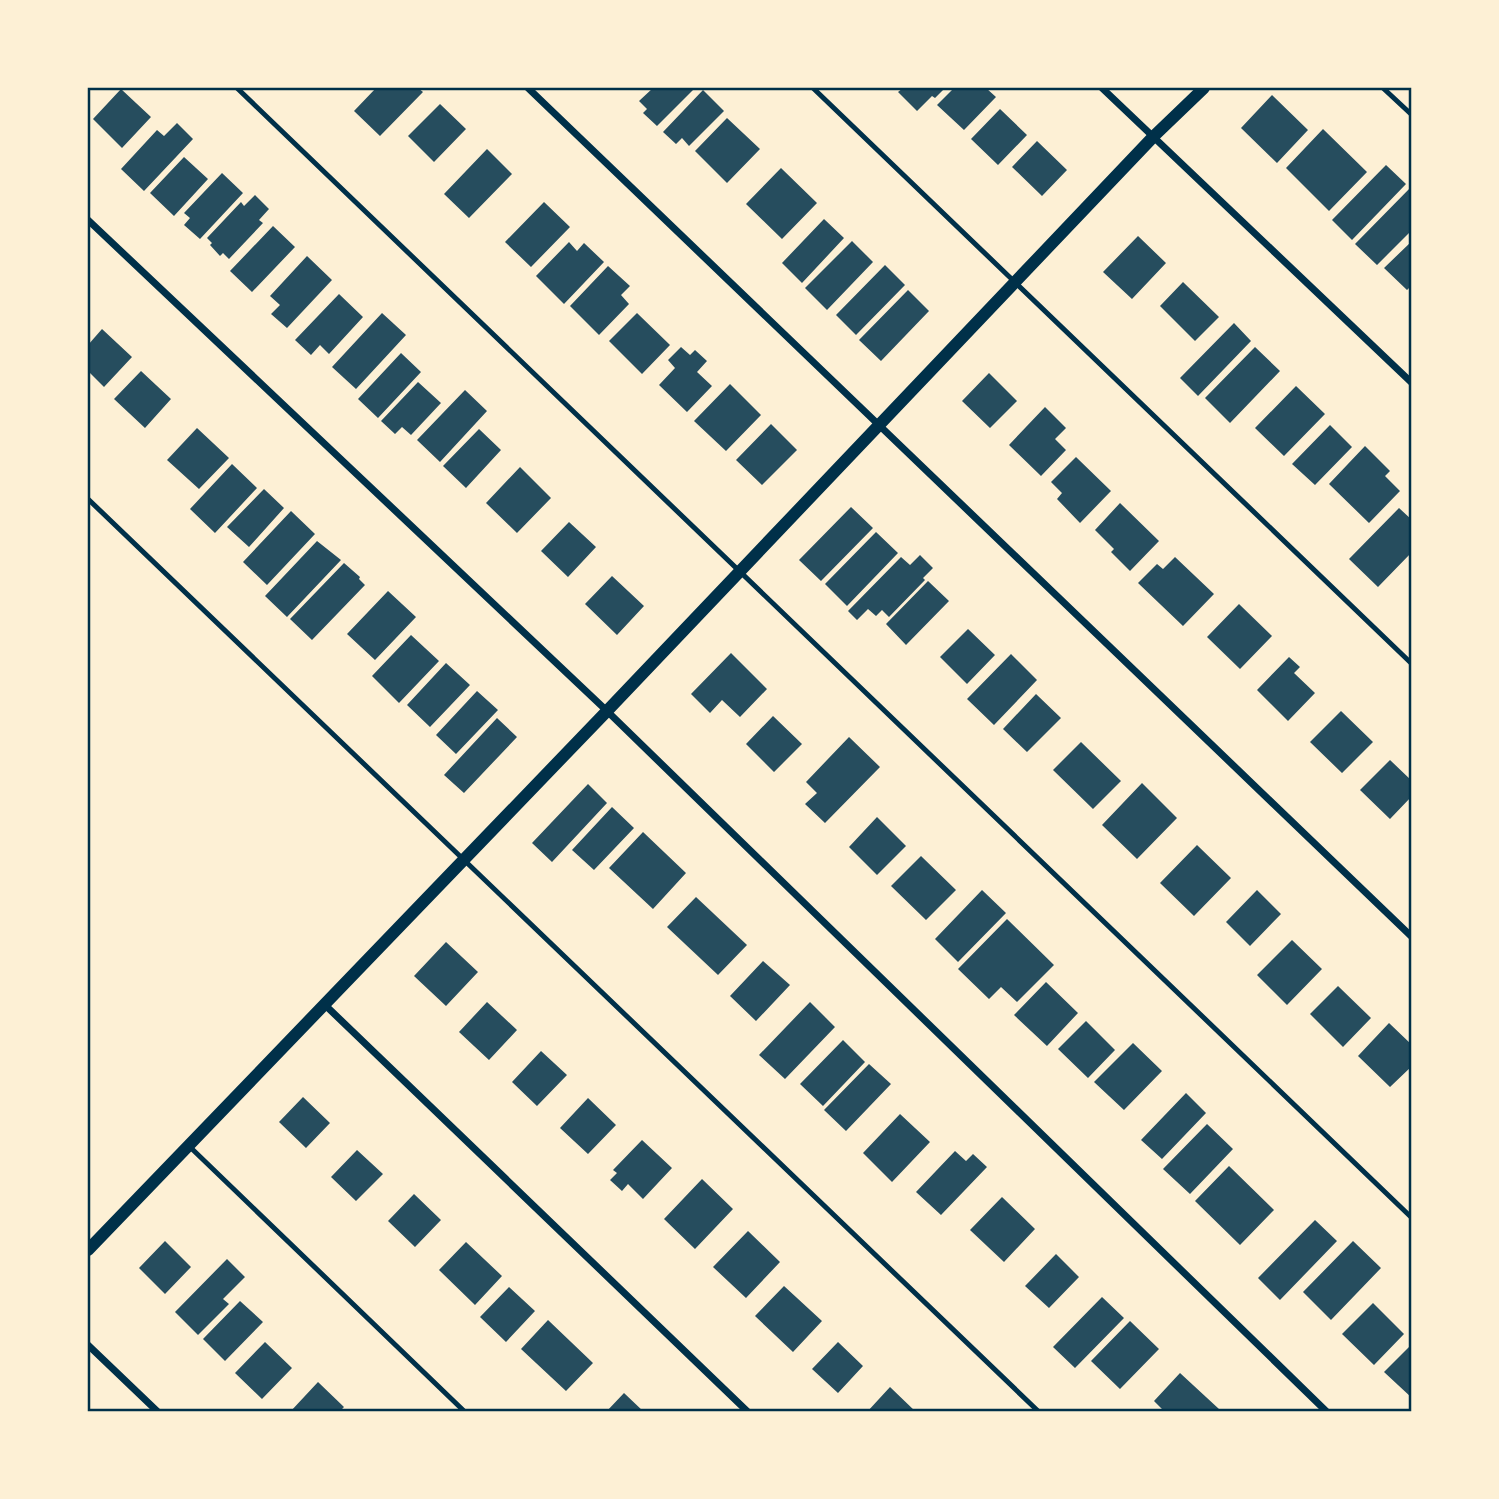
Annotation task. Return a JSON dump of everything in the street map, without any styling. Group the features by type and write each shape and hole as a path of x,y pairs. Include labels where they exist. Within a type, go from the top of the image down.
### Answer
{"street":[{"path":"527,88 1412,937"},
{"path":"1102,88 1412,383"},
{"path":"88,1250 607,711 1154,136 1204,88"},
{"path":"88,220 607,711 1327,1412"},
{"path":"323,1004 748,1412"},
{"path":"88,1345 158,1412"}],"lane":[{"path":"237,88 1412,1218"},
{"path":"813,88 1412,664"},
{"path":"1383,88 1412,115"},
{"path":"88,499 1039,1412"},
{"path":"188,1145 465,1412"}],"building":[{"path":"376,88 418,88 423,92 380,136 354,111"},
{"path":"653,88 695,88 657,126 643,113 647,109 639,101"},
{"path":"903,88 945,88 917,111 898,92"},
{"path":"954,88 986,88 996,97 964,130 937,105"},
{"path":"121,89 151,117 122,148 93,119"},
{"path":"703,90 724,111 689,146 682,138 676,144 663,132"},
{"path":"1272,95 1308,130 1277,163 1241,128"},
{"path":"440,104 466,129 434,162 408,136"},
{"path":"1000,109 1027,135 998,165 971,139"},
{"path":"727,118 760,149 727,183 695,151"},
{"path":"177,123 193,139 144,191 121,169 157,130 164,136"},
{"path":"1323,129 1367,172 1329,211 1286,168"},
{"path":"1037,141 1067,170 1042,196 1012,167"},
{"path":"487,149 512,174 469,218 444,194"},
{"path":"184,157 208,179 174,216 150,193"},
{"path":"1386,165 1406,184 1352,240 1332,220"},
{"path":"781,168 817,203 782,239 746,204"},
{"path":"222,173 243,193 200,239 184,225 190,218 184,213"},
{"path":"1412,186 1412,230 1377,265 1355,244"},
{"path":"255,195 269,209 259,220 263,223 229,259 223,253 220,256 207,238 241,202 244,206"},
{"path":"544,202 570,227 531,267 505,242"},
{"path":"824,219 844,238 802,283 782,263"},
{"path":"273,226 295,247 252,292 230,271"},
{"path":"1138,236 1166,263 1132,299 1103,272"},
{"path":"852,241 873,262 827,310 805,288"},
{"path":"1412,241 1412,285 1407,290 1384,268"},
{"path":"569,242 577,251 584,243 604,262 564,304 536,276"},
{"path":"307,256 332,280 287,328 271,314 280,305 270,296"},
{"path":"885,265 905,285 856,335 836,315"},
{"path":"608,266 630,286 621,295 629,304 599,335 570,306"},
{"path":"1183,282 1219,317 1195,341 1160,306"},
{"path":"908,290 929,311 881,361 859,340"},
{"path":"339,294 363,317 329,354 320,345 311,355 295,340"},
{"path":"382,313 406,335 356,389 332,367"},
{"path":"637,313 670,345 642,374 609,341"},
{"path":"1234,323 1251,341 1198,396 1180,378"},
{"path":"102,329 132,357 104,387 88,371 88,345"},
{"path":"681,347 690,355 695,350 707,361 697,372 712,386 687,412 659,385 675,368 668,360"},
{"path":"1255,347 1280,371 1230,423 1205,398"},
{"path":"401,353 421,372 378,418 358,399"},
{"path":"141,371 171,399 145,428 114,399"},
{"path":"989,373 1017,401 990,428 962,401"},
{"path":"418,382 441,403 411,435 402,427 395,434 381,421"},
{"path":"730,384 761,415 726,451 694,421"},
{"path":"1296,386 1325,414 1284,456 1255,428"},
{"path":"465,390 487,411 440,462 417,440"},
{"path":"1045,407 1066,428 1055,439 1066,450 1041,476 1009,445"},
{"path":"771,424 797,450 762,485 736,460"},
{"path":"1330,425 1352,447 1315,485 1292,464"},
{"path":"197,428 229,458 199,489 167,460"},
{"path":"479,429 501,450 466,488 443,466"},
{"path":"1365,446 1390,471 1385,476 1400,491 1369,523 1329,484"},
{"path":"1076,457 1111,491 1080,523 1057,499 1062,493 1051,482"},
{"path":"232,464 257,488 215,533 190,509"},
{"path":"520,467 551,498 517,533 486,503"},
{"path":"264,489 284,508 249,547 227,527"},
{"path":"1120,503 1159,541 1130,571 1111,552 1114,549 1095,530"},
{"path":"851,507 873,528 821,581 799,560"},
{"path":"1399,508 1412,520 1412,552 1378,587 1349,559"},
{"path":"291,511 315,534 267,585 243,562"},
{"path":"569,522 596,547 568,577 541,551"},
{"path":"876,532 898,553 847,606 825,584"},
{"path":"317,541 341,560 287,617 265,596"},
{"path":"920,555 933,568 889,617 882,610 876,616 868,609 857,620 848,611 901,557 910,565"},
{"path":"1175,557 1214,594 1183,626 1138,583 1157,564 1163,569"},
{"path":"344,563 365,585 312,640 290,619"},
{"path":"612,576 644,606 617,635 585,604"},
{"path":"928,581 949,601 906,645 886,624"},
{"path":"388,591 416,617 375,660 347,634"},
{"path":"1239,604 1272,636 1240,669 1207,637"},
{"path":"968,629 995,655 967,684 940,657"},
{"path":"411,635 439,661 399,703 372,676"},
{"path":"731,653 767,689 740,717 722,700 710,713 691,694"},
{"path":"1011,654 1037,680 994,725 967,699"},
{"path":"1289,657 1300,667 1294,673 1315,693 1288,721 1257,690"},
{"path":"446,663 470,685 430,727 407,705"},
{"path":"477,691 498,710 456,754 436,735"},
{"path":"1036,694 1061,718 1027,752 1003,729"},
{"path":"1341,711 1373,742 1342,773 1310,742"},
{"path":"773,716 802,744 774,772 746,744"},
{"path":"497,718 517,737 464,793 444,775"},
{"path":"849,737 880,767 825,823 805,804 817,793 806,782"},
{"path":"1081,742 1121,781 1093,809 1053,770"},
{"path":"1390,760 1412,781 1412,796 1390,819 1360,790"},
{"path":"1142,783 1177,818 1137,859 1102,825"},
{"path":"588,784 607,803 552,862 532,843"},
{"path":"612,807 634,828 594,870 572,850"},
{"path":"877,817 906,846 877,875 849,847"},
{"path":"643,832 686,873 653,909 609,868"},
{"path":"1197,845 1231,878 1194,916 1160,883"},
{"path":"921,856 956,890 926,920 891,886"},
{"path":"982,890 1006,913 958,962 935,939"},
{"path":"1257,890 1281,914 1250,946 1226,922"},
{"path":"696,897 747,945 718,975 667,927"},
{"path":"1007,919 1054,965 1017,1002 1001,987 989,999 958,969"},
{"path":"1292,940 1322,969 1287,1005 1257,975"},
{"path":"446,942 478,972 446,1006 414,976"},
{"path":"763,961 790,985 756,1021 730,996"},
{"path":"1046,982 1078,1013 1047,1046 1014,1015"},
{"path":"1338,986 1371,1018 1343,1047 1310,1014"},
{"path":"487,1002 517,1030 489,1060 459,1032"},
{"path":"810,1002 835,1027 785,1079 759,1055"},
{"path":"1086,1021 1115,1050 1088,1078 1058,1049"},
{"path":"1389,1023 1412,1045 1412,1066 1390,1087 1358,1056"},
{"path":"843,1040 865,1062 823,1106 800,1084"},
{"path":"1133,1043 1162,1071 1124,1110 1094,1082"},
{"path":"541,1051 567,1075 537,1106 512,1082"},
{"path":"869,1064 891,1084 846,1131 824,1110"},
{"path":"1186,1093 1206,1113 1162,1159 1141,1140"},
{"path":"303,1097 330,1123 306,1148 279,1122"},
{"path":"588,1098 616,1125 588,1154 560,1128"},
{"path":"900,1114 930,1142 892,1182 863,1153"},
{"path":"1207,1124 1233,1149 1190,1194 1163,1169"},
{"path":"642,1140 672,1168 643,1199 628,1184 622,1191 610,1180 617,1173 613,1170"},
{"path":"357,1150 383,1174 356,1201 331,1177"},
{"path":"955,1151 966,1161 973,1154 987,1167 941,1215 916,1192"},
{"path":"1229,1166 1274,1210 1240,1245 1195,1201"},
{"path":"702,1179 733,1209 695,1249 664,1219"},
{"path":"414,1194 441,1220 415,1247 388,1221"},
{"path":"1002,1197 1035,1229 1004,1262 970,1230"},
{"path":"1315,1220 1337,1241 1280,1300 1258,1278"},
{"path":"748,1231 780,1262 746,1298 713,1267"},
{"path":"165,1241 191,1267 165,1294 139,1268"},
{"path":"1353,1241 1381,1268 1331,1320 1303,1292"},
{"path":"466,1242 502,1276 475,1305 439,1270"},
{"path":"1056,1254 1079,1277 1049,1308 1025,1286"},
{"path":"227,1259 245,1277 223,1299 229,1304 198,1335 175,1312"},
{"path":"784,1286 822,1321 793,1352 755,1316"},
{"path":"509,1287 535,1311 506,1342 480,1317"},
{"path":"1102,1297 1124,1318 1075,1368 1053,1347"},
{"path":"240,1301 263,1322 225,1361 203,1339"},
{"path":"1373,1303 1404,1334 1374,1365 1342,1334"},
{"path":"548,1320 593,1363 566,1391 521,1349"},
{"path":"1130,1321 1159,1349 1120,1389 1091,1361"},
{"path":"265,1342 292,1368 262,1399 235,1373"},
{"path":"838,1342 863,1366 838,1393 812,1369"},
{"path":"1412,1344 1412,1398 1384,1372"},
{"path":"1180,1373 1219,1409 1217,1412 1165,1412 1154,1401"},
{"path":"318,1382 344,1407 339,1412 290,1412"},
{"path":"890,1387 916,1412 867,1412"},
{"path":"624,1393 644,1412 606,1412"}]}
